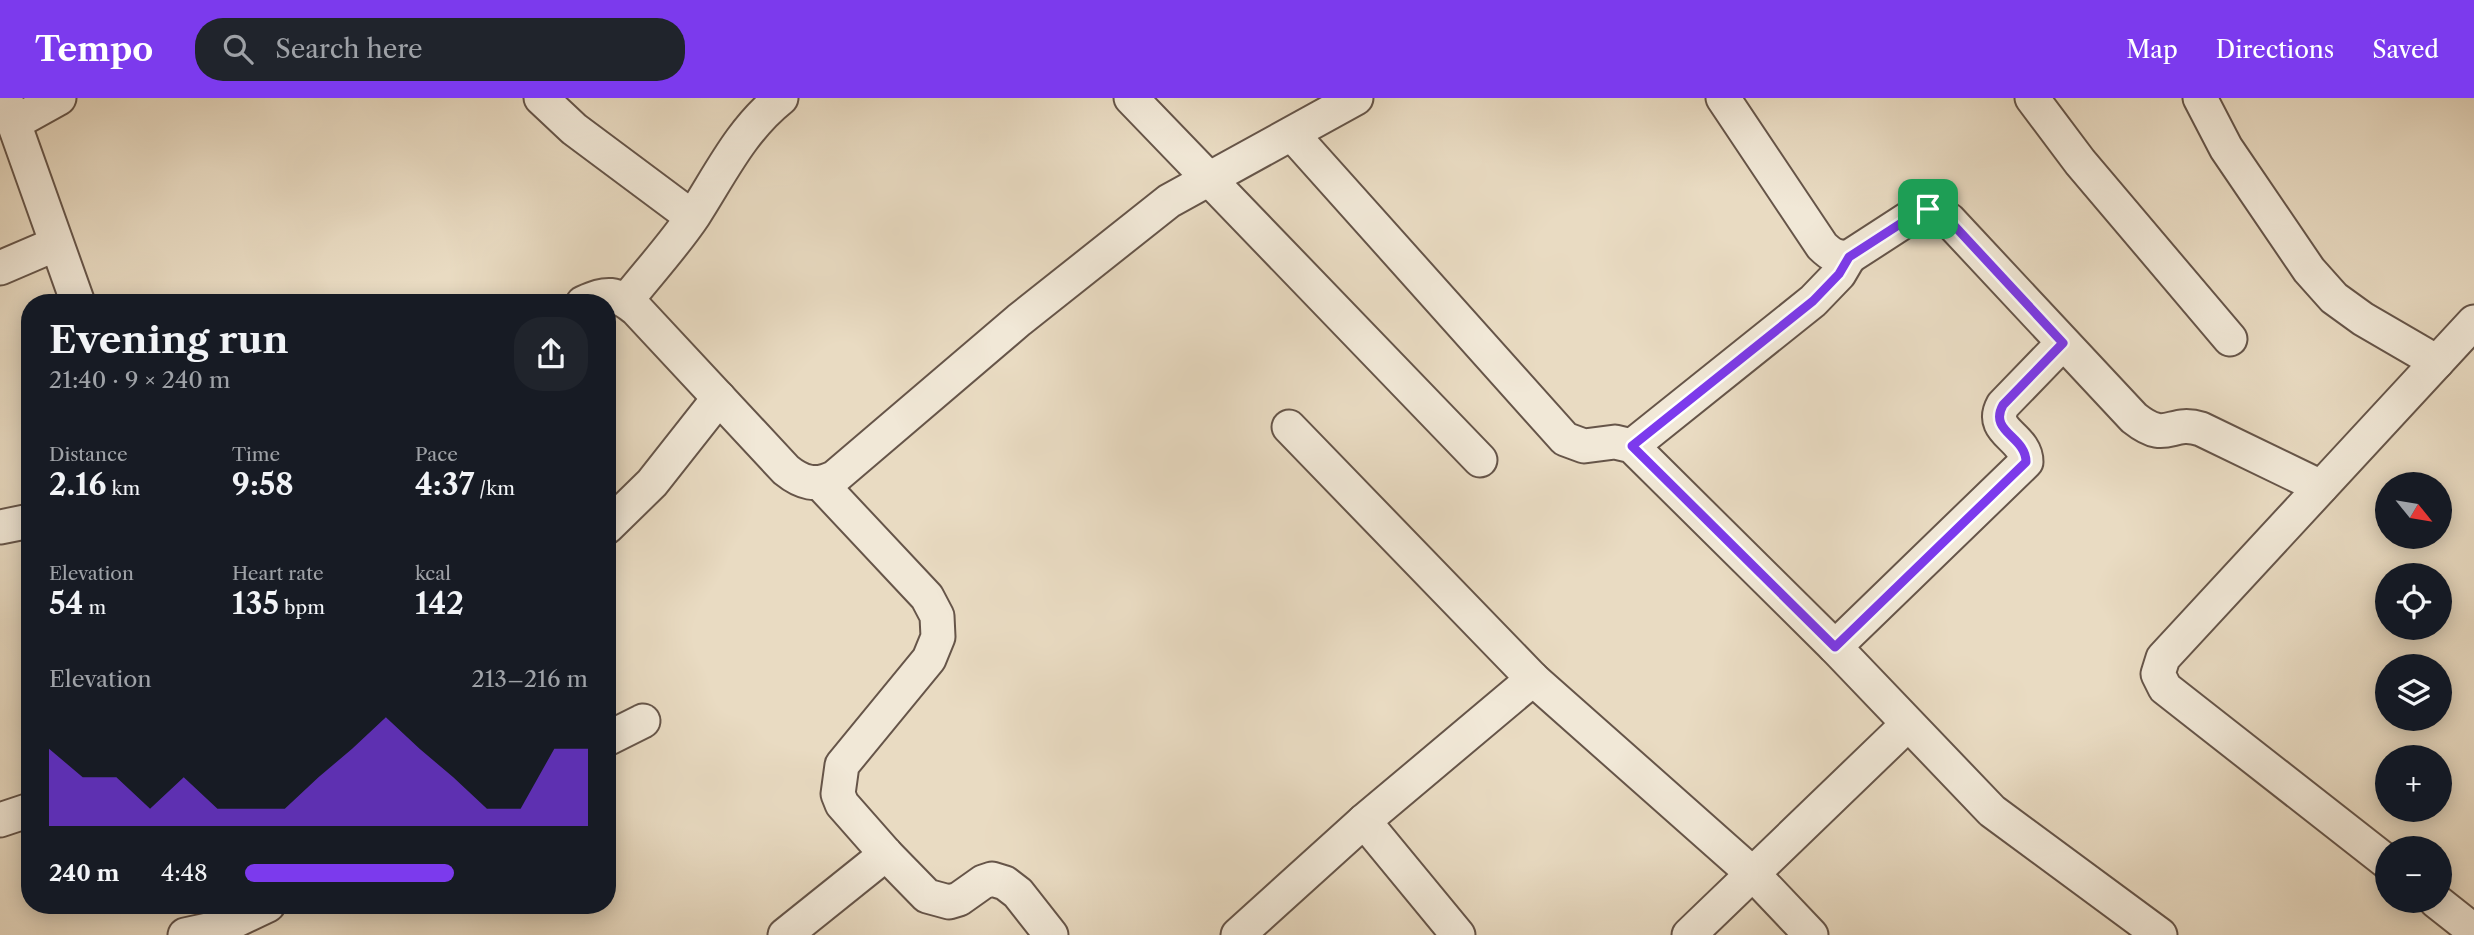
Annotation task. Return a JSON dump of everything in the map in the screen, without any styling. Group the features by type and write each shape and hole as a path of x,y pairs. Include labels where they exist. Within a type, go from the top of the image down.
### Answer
{"street":[{"path":"59,98 10,111 75,294"},
{"path":"541,98 575,129 692,217"},
{"path":"626,301 692,217 738,142 761,114 781,98"},
{"path":"1131,98 1480,460"},
{"path":"821,484 835,477 1019,320 1169,201 1356,98"},
{"path":"1723,98 1822,246 1839,258 1849,257"},
{"path":"2032,98 2080,162 2230,339"},
{"path":"2200,98 2226,148 2309,270 2334,298 2363,319 2437,362"},
{"path":"1292,134 1565,439 1584,446 1615,442 1632,446 1835,647 1992,811 2154,933"},
{"path":"1632,446 1813,301 1833,281 1849,257 1920,211 1928,209 1949,220 2134,418 2147,428 2159,432 2181,426 2201,429 2321,487"},
{"path":"0,268 56,244"},
{"path":"616,297 636,309 795,477 821,484 927,597 937,616 938,638 929,659 842,765 838,780 838,794 842,804 927,896 949,902 959,899 983,881 992,879 1005,883 1018,892 1051,935"},
{"path":"2375,853 2165,688 2158,674 2162,658 2474,322"},
{"path":"1835,647 2026,462 2022,447 1998,419 1999,412 2063,343"},
{"path":"616,518 652,483 719,398"},
{"path":"1289,427 1532,680 1753,874 1811,935"},
{"path":"0,527 21,523"},
{"path":"1238,935 1364,821 1532,680"},
{"path":"616,734 643,721"},
{"path":"1689,935 1908,724"},
{"path":"0,820 21,813"},
{"path":"1364,821 1458,935"},
{"path":"785,935 886,854"},
{"path":"2452,913 2474,931"},
{"path":"185,935 243,914"}],"route":[{"path":"1928,209 1949,220 2063,343 1999,412 1998,419 2022,447 2026,462 1835,647 1632,446 1828,288 1849,257 1920,211 1928,209"}]}
